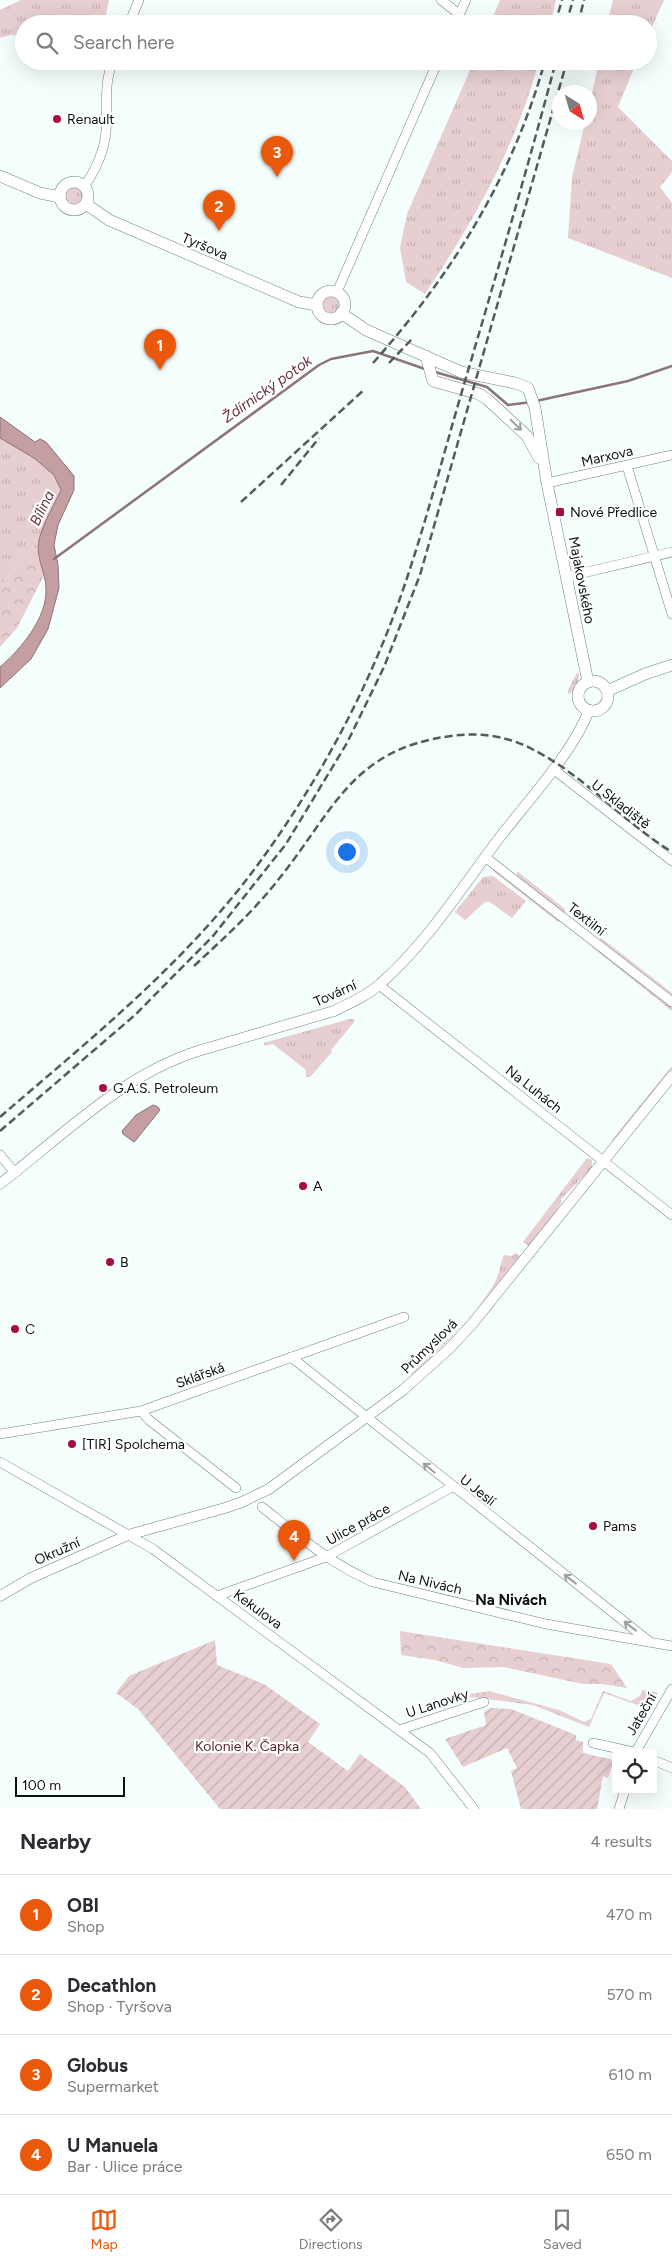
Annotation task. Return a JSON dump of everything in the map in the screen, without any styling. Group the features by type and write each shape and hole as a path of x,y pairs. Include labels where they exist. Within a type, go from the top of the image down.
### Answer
{"main road":[{"path":"0,176 40,193 60,197"},
{"path":"70,183 80,184 84,187 88,197 86,204 78,210 69,210 63,204 60,197 64,187 70,183"},
{"name":"Tyršova","path":"86,204 109,220 156,241 300,302 317,305 320,313 326,318 335,318 341,313"},
{"path":"317,305 323,293 337,292 344,302 341,313 428,367"},
{"name":"Majakovského","path":"428,367 501,380 528,388 532,396 547,483 588,682"},
{"name":"Majakovského","path":"428,367 436,383 479,394 496,406 527,436 533,445 547,483"},
{"path":"607,691 672,664"},
{"path":"588,682 598,682 607,691 608,699 605,705 597,710 589,710 582,707 578,696 582,685 588,682"}],"street":[{"path":"133,15 139,0"},
{"path":"441,0 459,14 466,0"},
{"path":"84,187 101,152 104,141 105,90 108,70"},
{"path":"337,292 434,70"},
{"name":"Marxova","path":"547,483 672,455"},
{"path":"627,466 672,614"},
{"path":"566,577 672,552"},
{"name":"Tovární","path":"0,1184 131,1082 157,1067 191,1053 334,1010 355,1000 378,985 404,961 422,940 553,769 583,726 589,710"},
{"name":"U Skladiště","path":"553,769 672,861"},
{"name":"Textilní","path":"485,856 672,1002"},
{"name":"Na Luhách","path":"378,985 672,1215"},
{"name":"Průmyslová","path":"128,1535 225,1508 257,1495 287,1477 368,1417 424,1372 473,1323 672,1076"},
{"path":"0,1155 15,1173"},
{"name":"Sklářská","path":"0,1434 141,1411 404,1317"},
{"name":"U Jeslí","path":"291,1357 368,1417 452,1487 650,1642"},
{"path":"141,1411 149,1420 236,1488"},
{"name":"Kekulova","path":"0,1462 153,1550 217,1596 433,1756 474,1809"},
{"name":"Ulice práce","path":"217,1596 326,1558 452,1487"},
{"name":"Na Nivách","path":"262,1507 326,1558 346,1570 373,1582 546,1624 672,1646"},
{"name":"Okružní","path":"0,1596 31,1578 128,1535"},
{"name":"Jateční","path":"638,1749 672,1689"},
{"name":"U Lanovky","path":"399,1730 484,1702"},
{"path":"593,1742 623,1749"},
{"path":"657,1762 672,1768"},
{"path":"619,1809 623,1794"}],"green space":[{"path":"21,0 109,0 106,15 15,15 15,35 0,38 0,10"},
{"path":"500,0 556,0 552,15 494,15"},
{"path":"613,0 664,0 657,16 609,15"},
{"path":"470,70 536,70 518,123 492,182 477,211 425,294 406,282 400,248 407,214"},
{"path":"597,70 633,70 618,107 672,161 672,172 660,187 672,203 672,278 568,238 572,177 583,130 597,130 597,85 594,85"},
{"path":"74,187 80,190 83,196 80,202 74,205 68,202 65,196 68,190"},
{"path":"331,297 337,299 339,305 337,311 331,313 325,311 323,305 325,299"},
{"path":"0,438 34,458 54,475 61,490 39,539 0,586"},
{"path":"39,539 38,556 44,575 17,628 0,647 0,586"},
{"path":"577,673 579,673 579,679 577,685 574,691 568,694 568,690"},
{"path":"494,869 560,918 560,921 558,922 493,871"},
{"path":"517,871 565,909 565,914 517,876"},
{"path":"493,876 526,901 512,918 490,902 485,902 465,920 455,912 483,877"},
{"path":"599,936 672,993 672,998 600,941"},
{"path":"592,947 596,947 672,1007 672,1011"},
{"path":"354,1019 354,1022 331,1050 332,1052 310,1077 306,1077 306,1070 273,1044 266,1046 263,1043"},
{"path":"672,1066 672,1069 613,1142 612,1140"},
{"path":"587,1158 592,1160 592,1168 561,1199 562,1201 554,1215 529,1246 523,1242"},
{"path":"515,1253 520,1256 472,1314 496,1281 504,1255 512,1256"},
{"path":"497,1299 491,1310 447,1357 382,1413 406,1392"},
{"path":"450,1338 428,1361 411,1374"},
{"path":"400,1631 611,1664 627,1688 602,1684 583,1684 503,1667 463,1668 435,1660 401,1655"},
{"name":"Kolonie K. Čapka","path":"215,1640 217,1665 264,1684 320,1724 308,1742 348,1771 360,1754 405,1787 421,1809 220,1809 138,1709 116,1693 129,1676"},
{"path":"642,1690 658,1693 649,1709 604,1693 589,1727 533,1705 470,1697 470,1694 489,1691 559,1710 584,1722 591,1719 603,1691 631,1701 640,1696"},
{"path":"491,1708 511,1709 576,1735 576,1740 583,1742 583,1753 612,1760 608,1778 603,1776 597,1809 521,1809 511,1771 517,1768 507,1748 463,1767 445,1739 486,1725 484,1712"}],"shaded area":[{"path":"0,417 35,442 40,439 46,442 74,476 74,490 58,525 54,545 58,565 59,588 48,629 31,659 0,688 0,667 24,642 42,611 46,589 38,553 39,540 61,490 54,475 34,458 0,438"},
{"path":"153,1105 160,1110 134,1142 123,1134 122,1131 136,1115"}],"waterway":[{"name":"Ždírnický potok","path":"54,559 319,365 331,359 373,351 425,369"},
{"name":"Ždírnický potok","path":"536,401 628,381 672,366"},
{"name":"Ždírnický potok","path":"435,372 487,387 508,405 531,402"}],"railway":[{"path":"558,15 562,0"},
{"path":"569,15 573,0"},
{"path":"580,15 584,0"},
{"path":"373,363 429,294 477,222 515,145 542,70"},
{"path":"0,1117 139,996 203,931 234,896 283,829 303,799 339,736 385,638 415,553 554,70"},
{"path":"0,1131 135,1015 213,936 286,844 347,743 384,667 420,575 564,70"},
{"path":"389,363 413,338"},
{"path":"241,502 365,389"},
{"path":"281,485 319,438"},
{"path":"194,966 259,903 348,787 367,769 390,754 417,743 451,736 482,735 503,738 523,745 569,772 637,827 672,852"}],"place":[{"name":"Renault","path":"57,119"},
{"name":"Globus","path":"277,177"},
{"name":"Decathlon","path":"219,231"},
{"name":"OBI","path":"160,370"},
{"name":"Nové Předlice","path":"560,512"},
{"name":"G.A.S. Petroleum","path":"103,1088"},
{"name":"A","path":"303,1186"},
{"name":"B","path":"110,1262"},
{"name":"C","path":"15,1329"},
{"name":"[TIR] Spolchema","path":"72,1444"},
{"name":"Pams","path":"593,1526"},
{"name":"U Manuela","path":"294,1561"}],"district":[{"name":"Na Nivách","path":"511,1600"}],"water label":[{"name":"Bílina","path":"42,508"}]}
